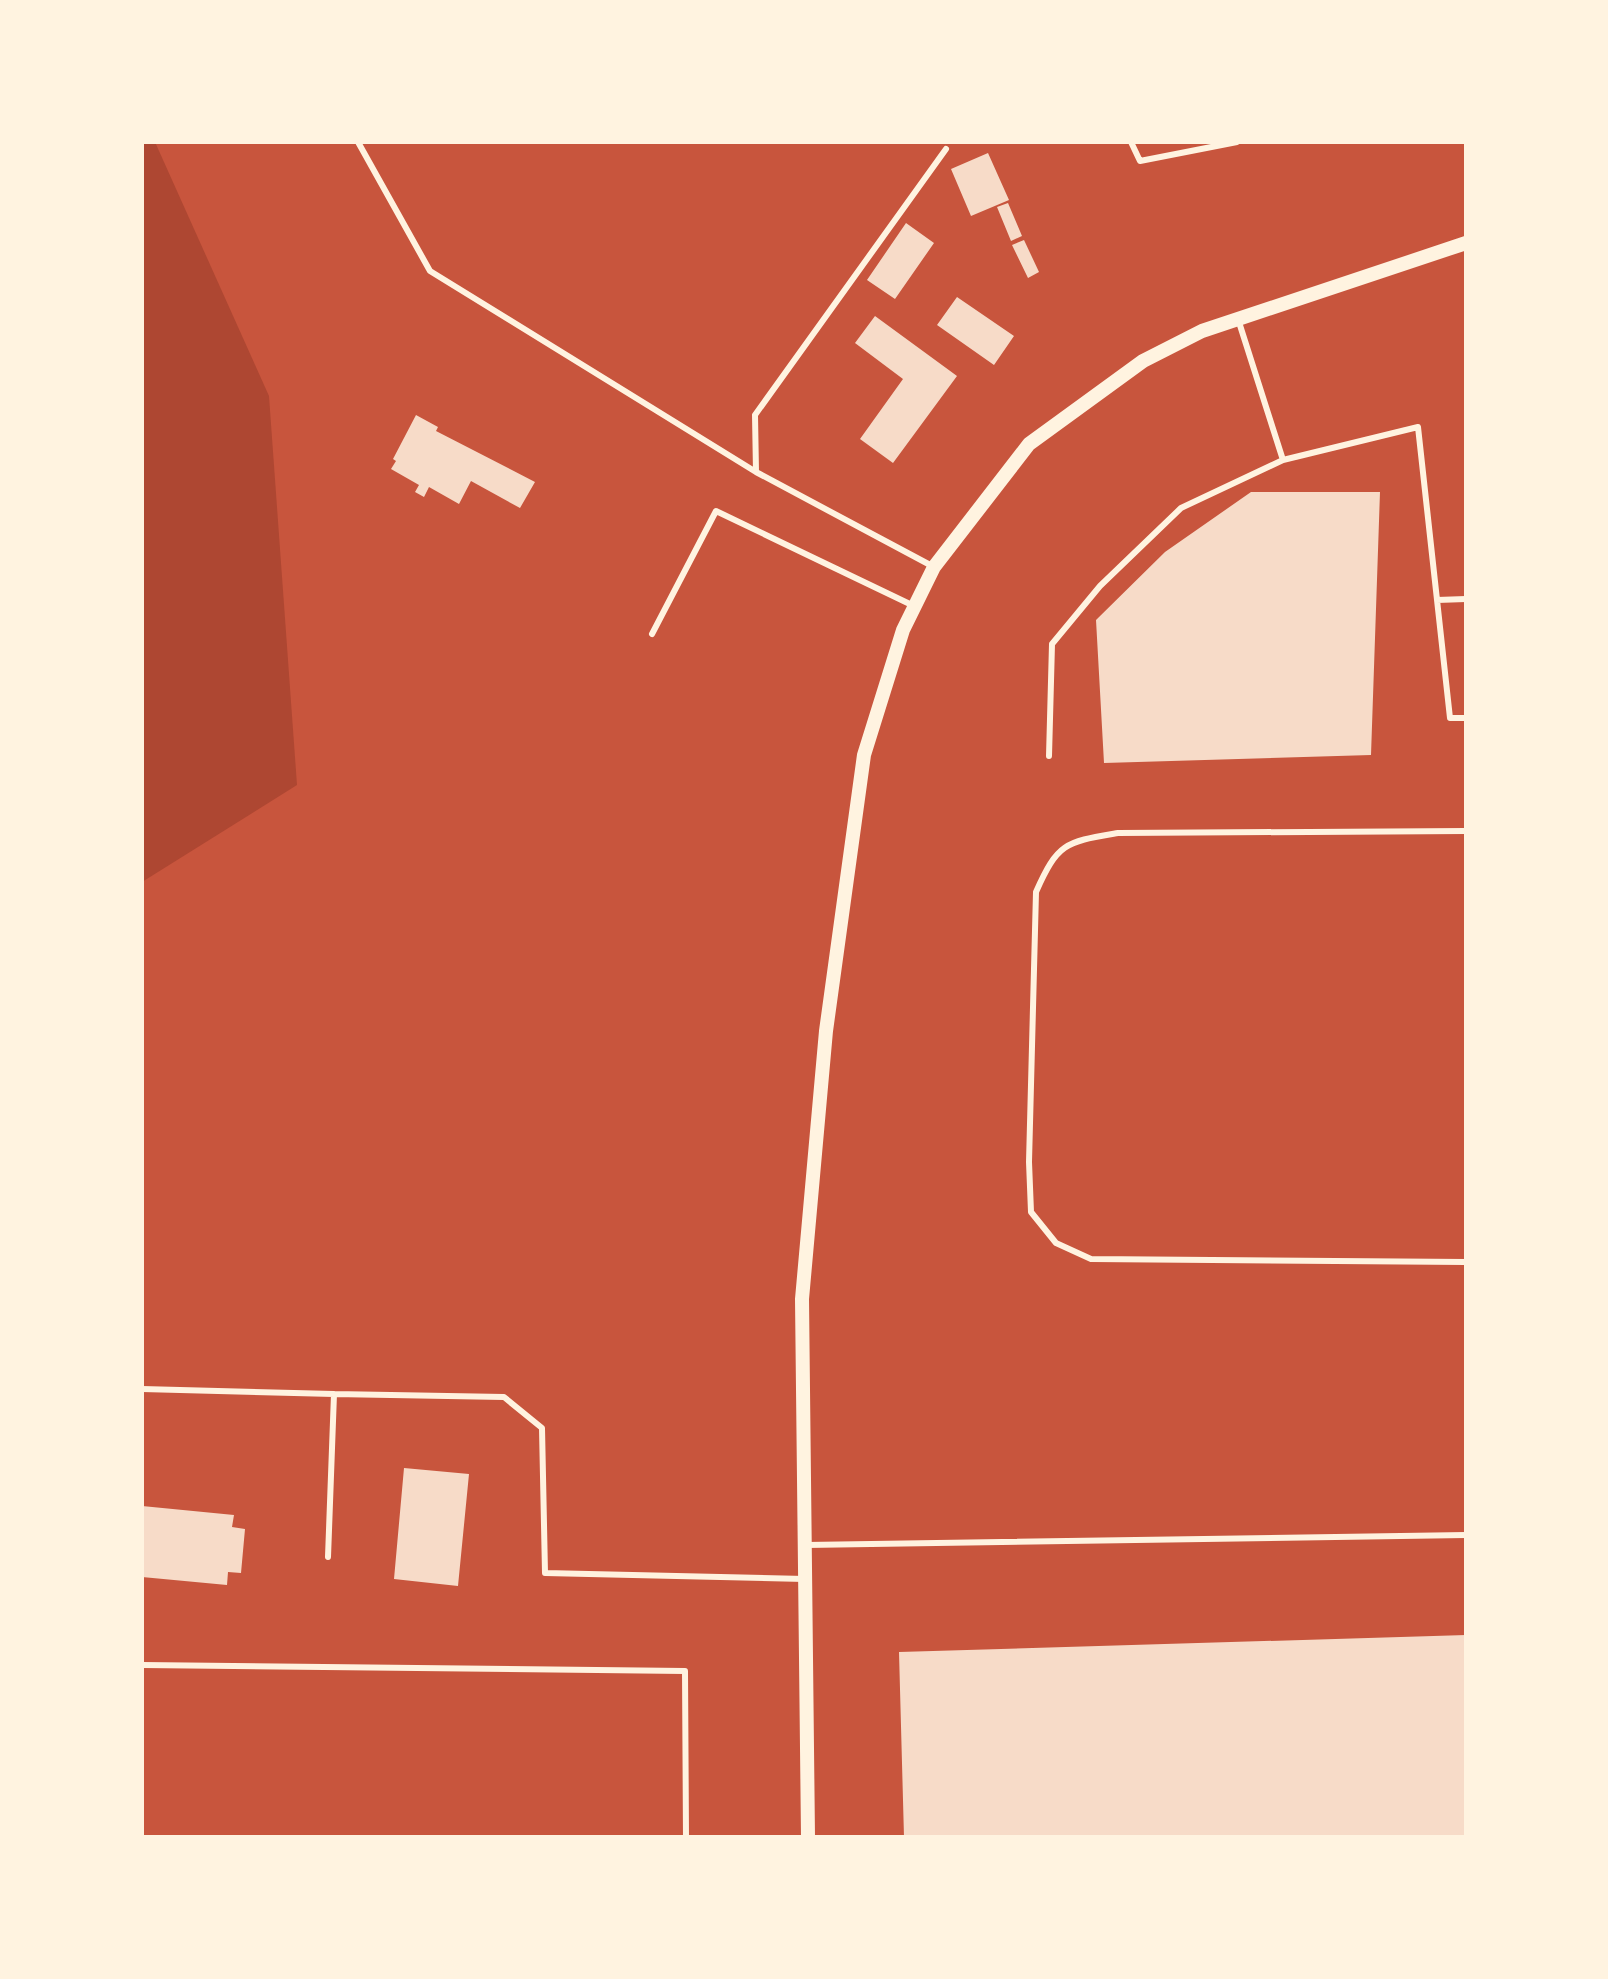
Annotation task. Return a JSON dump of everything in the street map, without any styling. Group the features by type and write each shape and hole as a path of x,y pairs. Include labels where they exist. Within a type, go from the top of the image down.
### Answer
{"street":[{"path":"808,1837 802,1299 826,1031 864,755 903,630 934,567 1029,444 1143,361 1202,331 1466,243"}],"lane":[{"path":"358,142 430,271 756,472 934,567"},
{"path":"1131,142 1140,161 1237,142"},
{"path":"756,472 755,415 946,149"},
{"path":"1238,319 1283,460"},
{"path":"1049,756 1052,644 1100,586 1181,508 1283,460 1418,427 1450,718 1466,718"},
{"path":"652,634 716,511 914,606"},
{"path":"1437,600 1466,599"},
{"path":"1466,831 1118,833 1077,840 1051,859 1036,892 1029,1162 1031,1212 1056,1243 1091,1259 1466,1262"},
{"path":"142,1389 504,1397 542,1428 545,1573 805,1579"},
{"path":"328,1557 334,1394"},
{"path":"805,1545 1466,1535"},
{"path":"142,1665 685,1671 686,1837"}],"shaded area":[{"path":"142,142 155,142 269,396 297,785 142,882"}],"building":[{"path":"988,153 1009,200 971,216 951,169"},
{"path":"1008,203 1022,236 1011,241 997,207"},
{"path":"906,223 934,243 895,299 867,280"},
{"path":"1024,240 1039,272 1028,278 1012,245"},
{"path":"957,297 1014,336 994,365 937,325"},
{"path":"875,316 957,376 893,463 860,439 903,379 855,343"},
{"path":"416,415 438,427 436,431 535,482 520,508 471,481 459,504 429,487 424,497 415,492 419,485 391,469"},
{"path":"1251,492 1380,492 1371,755 1104,763 1096,620 1165,552"},
{"path":"404,1468 469,1474 458,1586 394,1579"},
{"path":"142,1506 234,1515 232,1527 245,1529 241,1573 228,1572 227,1585 142,1577"},
{"path":"1466,1635 1466,1837 904,1837 899,1652"}]}
